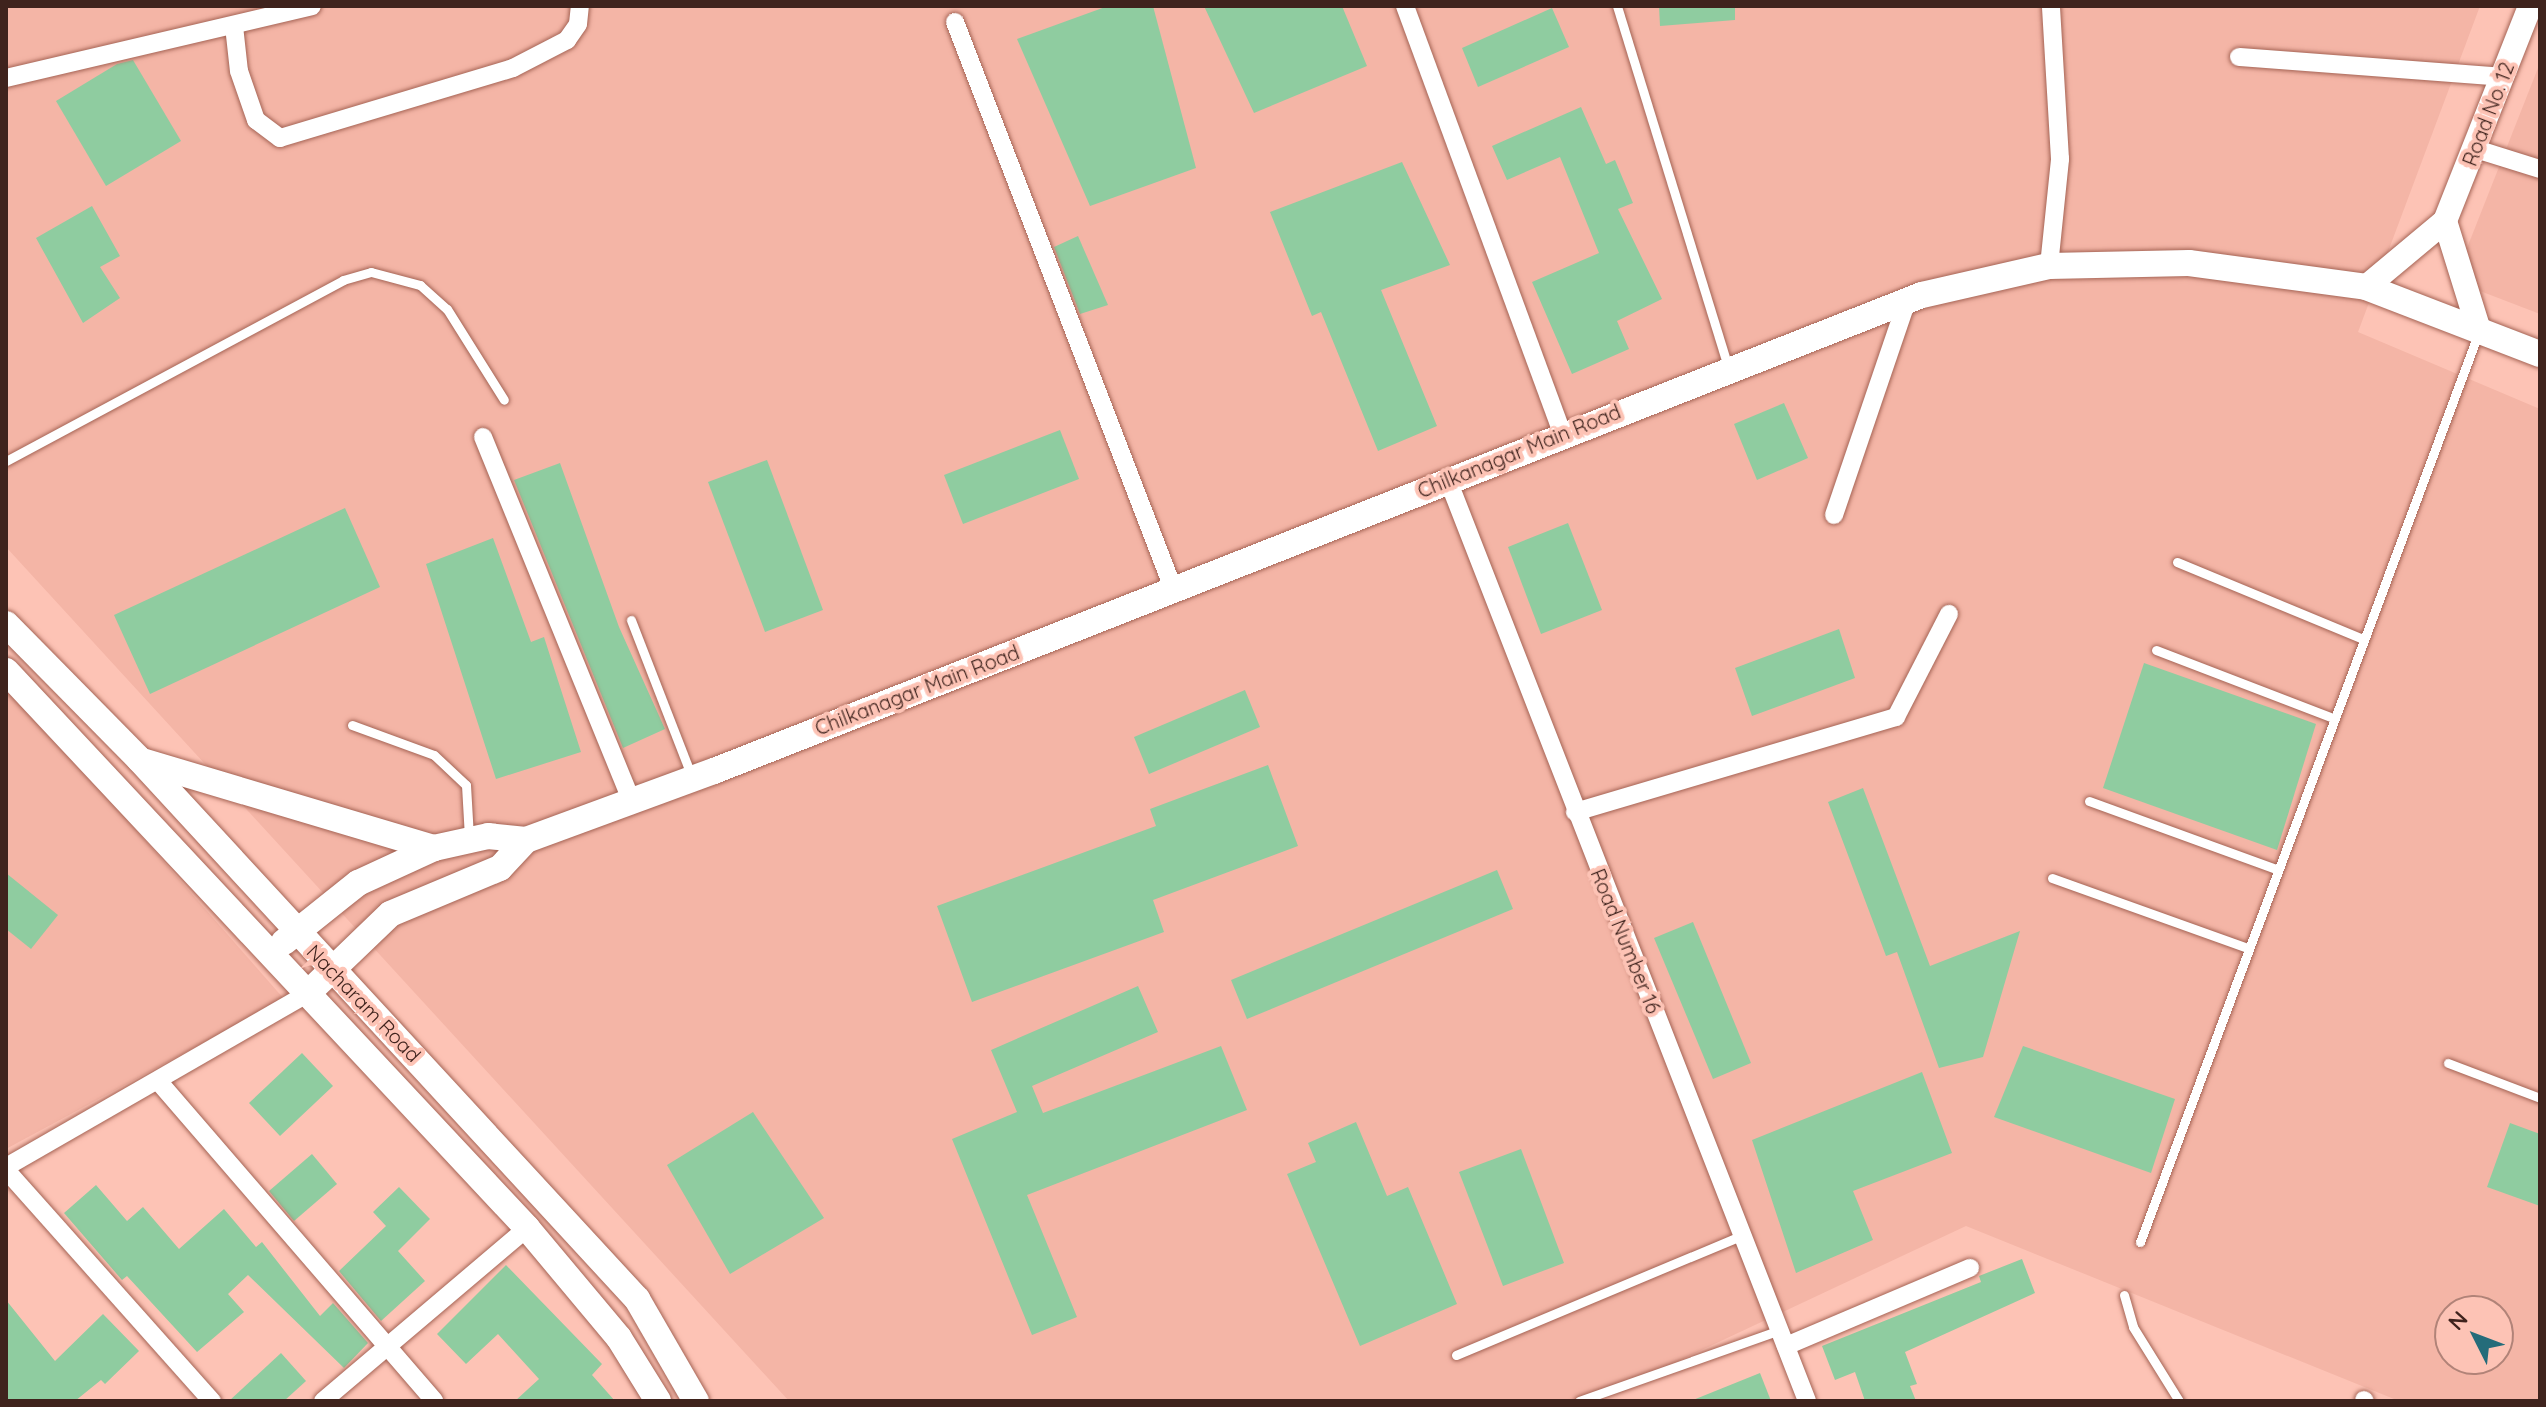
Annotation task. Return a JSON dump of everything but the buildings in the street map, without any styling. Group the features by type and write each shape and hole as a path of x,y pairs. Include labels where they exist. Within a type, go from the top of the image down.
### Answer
{"main road":[{"name":"Chilkanagar Main Road","path":"526,840 692,778 1562,433 1907,301 2049,266 2189,263 2366,287 2540,354"},
{"name":"Nacharam Road","path":"6,624 139,759 637,1299 696,1401"},
{"name":"Nacharam Road","path":"6,671 527,1228 619,1338 658,1401"},
{"path":"139,759 434,848"},
{"path":"270,954 358,883 434,848 488,836 526,840"},
{"path":"307,994 390,914 500,868 526,840"}],"street":[{"path":"6,78 312,6"},
{"path":"234,26 239,71 256,120 280,138 513,68 567,40 578,24 580,6"},
{"path":"1405,6 1562,433"},
{"path":"2049,266 2060,159 2051,6"},
{"name":"Road No. 12","path":"2445,221 2530,6"},
{"path":"955,22 1173,588"},
{"path":"2239,57 2502,77"},
{"path":"2476,149 2540,169"},
{"path":"2366,287 2445,221 2479,330"},
{"path":"1834,515 1907,301"},
{"path":"483,437 631,800"},
{"name":"Road Number 16","path":"1448,480 1807,1401"},
{"path":"1575,812 1896,717 1949,614"},
{"path":"212,1401 6,1169 307,994"},
{"path":"159,1082 434,1401"},
{"path":"323,1401 527,1228"},
{"path":"1783,1338 1970,1268"}],"lane":[{"path":"1617,6 1729,370"},
{"path":"6,461 329,287 371,272 420,285 447,309 504,400"},
{"path":"2140,1242 2276,869 2479,330"},
{"path":"2177,562 2363,639"},
{"path":"631,620 692,778"},
{"path":"2156,650 2333,718"},
{"path":"352,725 434,755 466,785 470,840"},
{"path":"2089,801 2276,869"},
{"path":"2052,878 2247,948"},
{"path":"2448,1063 2540,1098"},
{"path":"1456,1355 1743,1235"},
{"path":"2124,1295 2133,1327 2179,1401"},
{"path":"1579,1401 1783,1338"}],"shaded area":[{"path":"6,6 2480,6 2358,332 2540,409 2540,1401 2399,1401 1966,1226 1593,1401 789,1401 6,547"},
{"path":"2540,63 2540,314 2454,281"},
{"path":"6,682 284,999 6,1149"}]}
